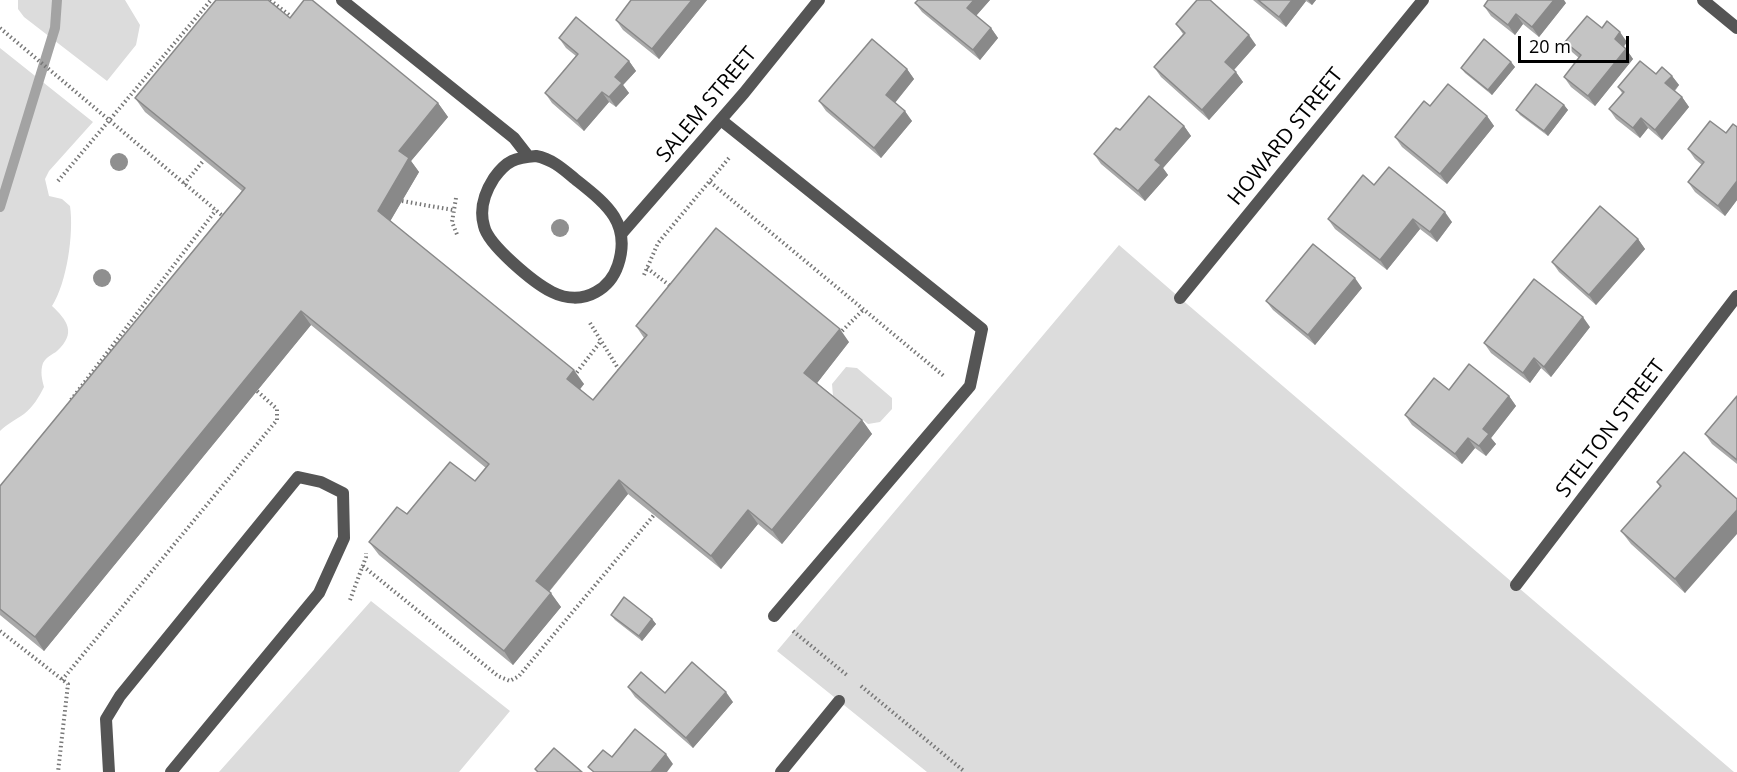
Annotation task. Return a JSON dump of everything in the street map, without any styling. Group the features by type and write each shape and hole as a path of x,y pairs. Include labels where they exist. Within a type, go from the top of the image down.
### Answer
{"street":[{"path":"342,0 513,138 528,156"},
{"name":"SALEM STREET","path":"622,233 721,120 819,0"},
{"name":"HOWARD STREET","path":"1180,298 1423,0"},
{"path":"1703,0 1737,28"},
{"path":"721,120 982,329 970,386 774,616"},
{"path":"528,156 553,161 597,197 613,214 622,233 622,252 612,279 595,293 580,298 553,292 504,254 491,241 483,225 484,197 489,186 506,164 517,158 528,156"},
{"name":"STELTON STREET","path":"1516,585 1737,296"},
{"path":"109,772 106,719 120,696 298,477 321,482 343,493 344,538 319,593 171,772"},
{"path":"781,772 839,701"}],"path":[{"path":"58,181 211,0"},
{"path":"0,28 228,221"},
{"path":"184,184 204,160"},
{"path":"710,182 964,392"},
{"path":"402,201 453,210"},
{"path":"65,408 216,210"},
{"path":"647,268 674,289"},
{"path":"839,334 864,309"},
{"path":"590,323 622,375"},
{"path":"574,376 601,341"},
{"path":"62,680 277,420 277,409 257,391"},
{"path":"363,566 498,676 510,681 519,676 654,515"},
{"path":"774,616 965,772"},
{"path":"0,631 68,684 58,772"}],"shaded area":[{"path":"18,0 125,0 140,25 136,45 107,81 24,17 18,9"},
{"path":"0,48 93,122 49,171 45,179 49,196 62,199 70,206 71,230 68,258 62,284 52,306 62,316 68,327 67,338 43,363 41,372 44,387 36,402 24,414 0,431"},
{"path":"1119,245 1734,772 927,772 777,651"},
{"path":"846,367 857,368 892,398 892,409 880,422 868,424 833,396 832,384"},
{"path":"371,601 510,711 459,772 219,772"}],"building":[{"path":"216,0 268,0 290,18 304,0 312,0 438,103 399,151 409,158 378,211 574,370 567,379 593,400 647,335 636,326 716,228 840,329 804,373 862,420 772,530 748,510 711,556 619,480 536,581 551,593 504,651 369,542 397,507 407,514 450,462 475,481 489,464 301,311 35,637 0,609 0,486 245,188 135,98"},
{"path":"631,0 692,0 652,49 616,20"},
{"path":"918,0 974,0 967,8 991,28 973,50 915,3"},
{"path":"1197,0 1210,0 1249,35 1225,62 1236,72 1202,110 1154,67 1185,33 1176,24"},
{"path":"1258,0 1292,0 1279,17"},
{"path":"1488,0 1554,0 1532,27 1516,14 1508,25 1484,6"},
{"path":"1587,16 1602,28 1607,21 1620,32 1615,39 1626,49 1588,96 1564,77 1581,55 1565,42"},
{"path":"576,17 629,61 615,77 622,83 609,97 602,92 577,121 545,93 578,54 559,38"},
{"path":"872,39 907,69 886,95 905,111 874,148 819,101"},
{"path":"1484,39 1511,62 1488,90 1461,68"},
{"path":"1640,61 1656,74 1662,67 1672,76 1665,83 1682,97 1655,130 1641,118 1633,128 1609,109 1624,92 1618,87"},
{"path":"1448,84 1487,116 1440,174 1395,137 1424,101 1430,106"},
{"path":"1536,84 1564,105 1544,131 1516,110"},
{"path":"1149,96 1184,126 1155,160 1161,165 1138,191 1094,154 1116,128 1120,130"},
{"path":"1710,121 1726,133 1733,124 1737,127 1737,181 1718,206 1688,182 1704,162 1688,149"},
{"path":"1389,167 1445,212 1430,232 1413,219 1380,260 1328,219 1363,175 1374,185"},
{"path":"1600,206 1638,239 1589,295 1552,262"},
{"path":"1313,244 1355,278 1308,335 1266,301"},
{"path":"1534,279 1583,317 1544,367 1534,358 1523,373 1484,343"},
{"path":"1469,364 1509,396 1483,429 1489,434 1479,446 1468,438 1455,454 1405,415 1434,378 1449,390"},
{"path":"1737,396 1737,460 1705,434"},
{"path":"1684,452 1737,499 1737,510 1675,579 1621,531 1661,486 1657,482"},
{"path":"624,597 652,619 639,636 611,615"},
{"path":"692,662 726,692 686,738 628,687 641,672 665,693"},
{"path":"635,729 666,754 651,772 594,772 588,767 603,750 612,757"},
{"path":"554,748 582,772 538,772 535,769"}],"waterway":[{"path":"0,207 55,28 57,0"}]}
